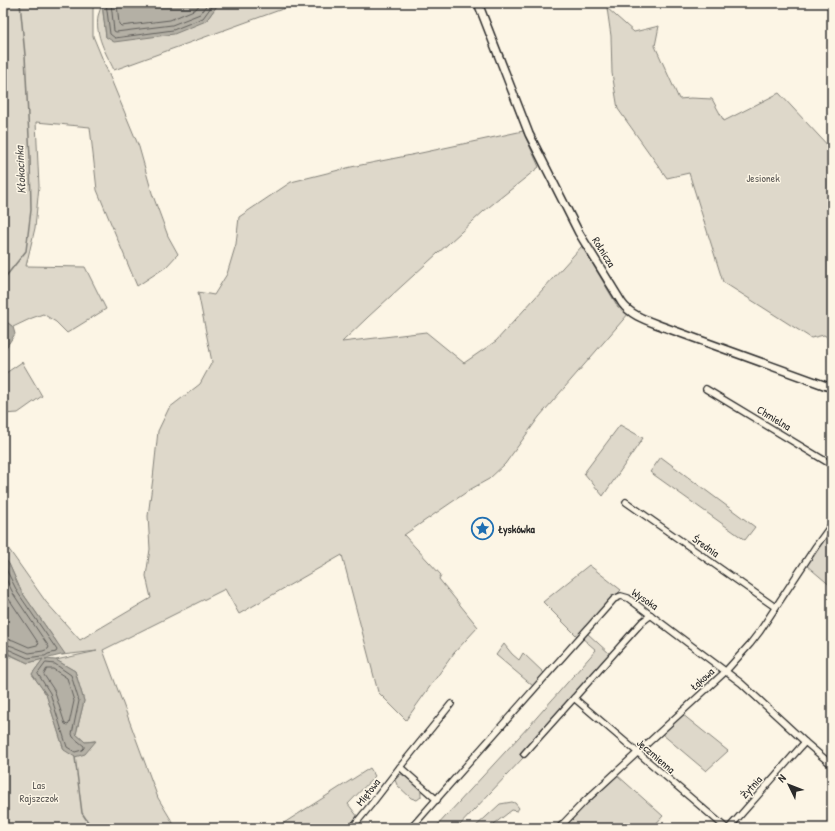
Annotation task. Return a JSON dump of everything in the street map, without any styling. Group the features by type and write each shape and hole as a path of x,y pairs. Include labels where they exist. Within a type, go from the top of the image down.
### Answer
{"street":[{"name":"Rolnicza","path":"478,3 529,134 579,233 624,306 633,314 664,327 832,388"},
{"name":"Chmielna","path":"706,389 832,465"},
{"name":"Średnia","path":"626,502 775,607"},
{"name":"Łąkowa","path":"559,828 637,752 725,672 760,631 832,524"},
{"name":"Wysoka","path":"412,828 614,599 621,596 628,598 741,683 805,742 832,764"},
{"path":"524,754 642,622 651,615"},
{"name":"Jęczmienna","path":"574,698 727,828"},
{"name":"Miętowa","path":"352,828 451,704"},
{"name":"Żytnia","path":"727,828 805,742"},
{"path":"400,767 436,800"}],"green space":[{"path":"3,3 94,3 93,36 139,147 152,193 168,236 178,254 166,267 137,286 97,190 90,127 36,122 39,186 35,228 26,266 85,267 106,309 67,333 56,322 43,314 13,327 3,319"},
{"path":"219,3 299,3 114,70 102,44 98,30 98,16 102,4 106,37 206,21"},
{"name":"Jesionek","path":"607,8 634,32 659,26 655,46 679,99 712,99 724,121 779,93 832,150 832,340 824,335 811,338 723,282 689,173 667,178 618,109 612,73 611,36"},
{"name":"Las Rajszczok","path":"523,131 539,167 484,211 342,342 426,332 464,363 496,341 582,246 618,307 629,313 539,417 505,464 489,479 471,489 404,535 441,575 439,579 478,627 454,653 406,720 378,692 342,555 239,614 225,589 103,650 158,798 176,828 3,828 3,653 9,654 11,658 10,655 28,663 43,659 32,674 46,694 64,750 95,741 85,742 76,734 84,701 75,671 56,660 97,651 62,655 56,641 21,591 9,564 3,557 3,541 46,602 80,640 151,598 146,576 150,549 148,516 158,431 169,408 200,384 212,362 198,292 214,295 227,274 236,244 239,217 291,182 351,167"},
{"path":"22,362 42,396 18,413 3,414 3,375"},
{"path":"620,425 643,438 603,496 584,473"},
{"path":"661,457 755,527 745,540 650,472"},
{"path":"832,530 832,587 806,565"},
{"path":"589,565 621,590 577,636 543,602"},
{"path":"587,633 610,654 519,754 523,758 457,828 435,828 530,725 596,650 582,638"},
{"path":"504,644 519,660 523,653 544,673 533,686 496,655"},
{"path":"682,714 728,751 706,771 662,734"},
{"path":"370,768 375,776 348,804 358,817 348,828 326,828 324,825 316,828 276,828"},
{"path":"401,774 414,781 420,787 421,797 417,800 411,798 397,785 395,780"},
{"path":"617,775 663,816 652,828 564,828 585,805"},
{"path":"512,802 519,808 517,811 512,810 494,824 494,828 474,828 500,804"}],"water":[{"path":"102,3 219,3 206,21 174,34 114,42 106,37"},
{"path":"3,319 13,327 15,334 3,352"},
{"path":"3,557 9,564 21,591 65,654 45,659 56,660 75,671 84,701 76,734 85,742 96,741 85,754 75,757 64,750 46,694 32,674 43,659 28,663 9,654 3,653"}],"waterway":[{"name":"Kłokocinka","path":"3,280 26,251 31,210 25,55 20,3"},
{"path":"75,757 82,813 92,828"}],"place":[{"name":"Łyskówka","path":"482,529"}]}
